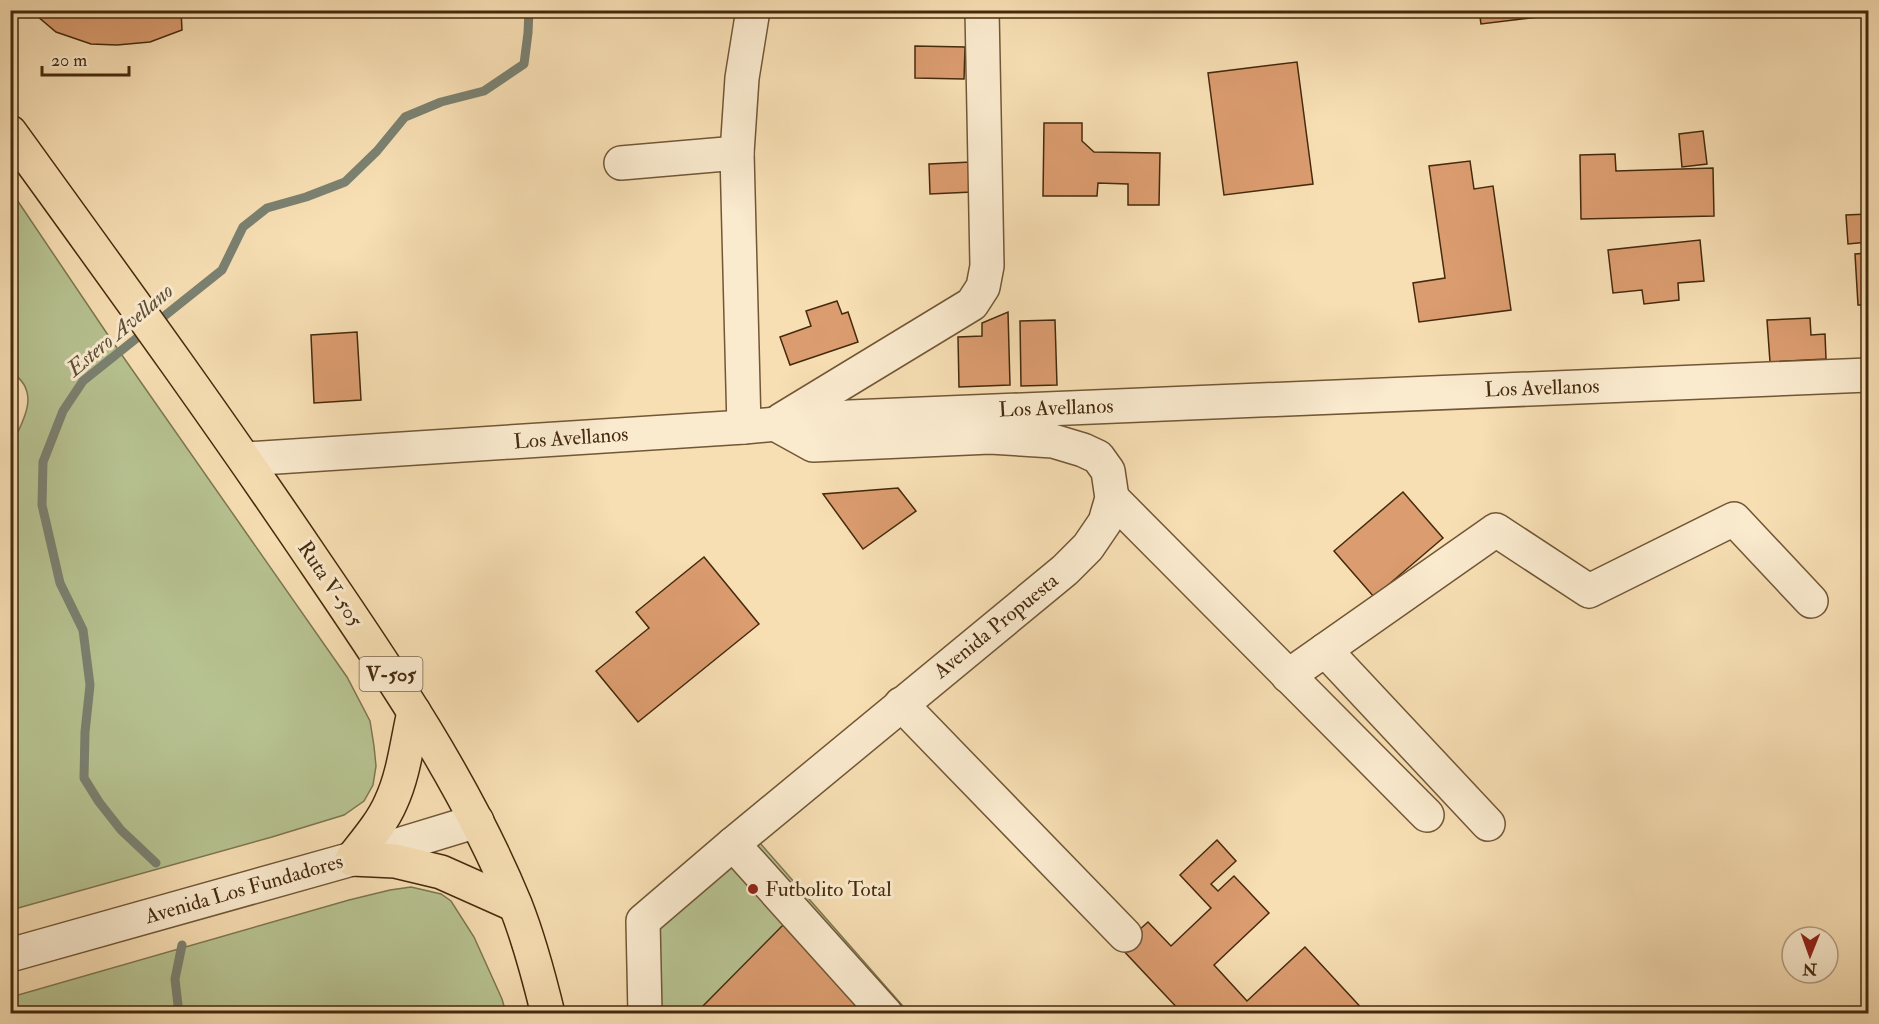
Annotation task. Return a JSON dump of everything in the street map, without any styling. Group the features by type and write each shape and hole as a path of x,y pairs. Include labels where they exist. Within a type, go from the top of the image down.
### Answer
{"main road":[{"name":"Ruta V-505","path":"10,132 178,363 389,671 477,821 515,905 538,974 548,1014"},
{"path":"352,859 375,830 397,788 414,712"},
{"path":"352,859 395,861 441,872 515,905"}],"street":[{"path":"753,10 742,78 737,153 759,425"},
{"path":"759,425 972,304 983,287 987,266 982,10"},
{"path":"621,163 737,153"},
{"name":"Los Avellanos","path":"245,459 850,417 1869,375"},
{"path":"759,425 813,445 990,437 1053,441 1098,457 1108,471 1112,498 1427,816"},
{"name":"Avenida Propuesta","path":"645,1014 643,921 901,704 1065,570 1088,547 1104,522 1112,498"},
{"path":"1288,676 1496,530 1589,591 1734,519 1811,601"},
{"path":"1325,650 1488,824"},
{"path":"901,704 1125,935"},
{"name":"Avenida Los Fundadores","path":"10,955 352,859 477,821"},
{"path":"733,844 886,1014"}],"green space":[{"path":"11,191 110,338 347,677 370,721 376,766 373,785 364,801 344,815 11,910 10,448 24,418 28,398 21,380 11,372"},
{"name":"Futbolito Total","path":"760,843 909,1013 656,1013 651,934"},
{"path":"411,887 441,894 451,901 474,937 506,1013 11,1013 11,997 349,900"}],"building":[{"path":"30,10 181,10 182,30 150,42 117,45 91,44 56,32"},
{"path":"1479,10 1537,10 1538,17 1481,24"},
{"path":"915,46 965,47 964,79 915,78"},
{"path":"1297,62 1313,184 1224,195 1208,73"},
{"path":"1044,123 1082,123 1082,141 1094,152 1160,153 1159,205 1128,205 1128,184 1098,183 1097,196 1043,196"},
{"path":"1703,131 1707,164 1682,167 1679,134"},
{"path":"1615,154 1616,171 1713,168 1714,216 1581,219 1580,155"},
{"path":"1470,161 1474,189 1493,186 1511,310 1419,322 1413,283 1445,278 1429,166"},
{"path":"971,162 972,192 930,194 929,164"},
{"path":"1868,214 1868,242 1848,244 1846,215"},
{"path":"1700,240 1704,281 1678,283 1679,300 1644,304 1642,290 1613,293 1608,250"},
{"path":"1868,253 1868,305 1858,305 1855,254"},
{"path":"837,301 842,314 848,312 858,342 790,365 780,337 811,326 806,311"},
{"path":"1008,312 1010,385 959,387 958,337 982,336 982,323"},
{"path":"1810,318 1811,335 1825,334 1826,359 1770,362 1767,320"},
{"path":"1055,320 1057,385 1021,386 1020,321"},
{"path":"357,332 361,400 314,403 311,335"},
{"path":"898,488 916,511 863,549 823,494"},
{"path":"1403,492 1443,538 1374,597 1334,551"},
{"path":"704,557 759,624 638,722 596,671 649,628 636,612"},
{"path":"1217,840 1236,861 1211,884 1218,891 1234,876 1269,913 1214,965 1247,1001 1305,947 1367,1014 1183,1014 1120,947 1148,922 1171,946 1211,908 1180,875"},
{"path":"783,925 864,1014 707,1014 701,1008"}],"waterway":[{"name":"Estero Avellano","path":"156,863 121,830 84,778 85,732 90,685 83,630 60,583 42,505 43,462 63,411 83,381 222,270 243,227 267,208 306,197 345,182 377,151 405,117 441,102 484,91 524,64 529,10"},
{"path":"179,1014 175,979 182,945"}],"place":[{"name":"Futbolito Total","path":"753,889"}]}
